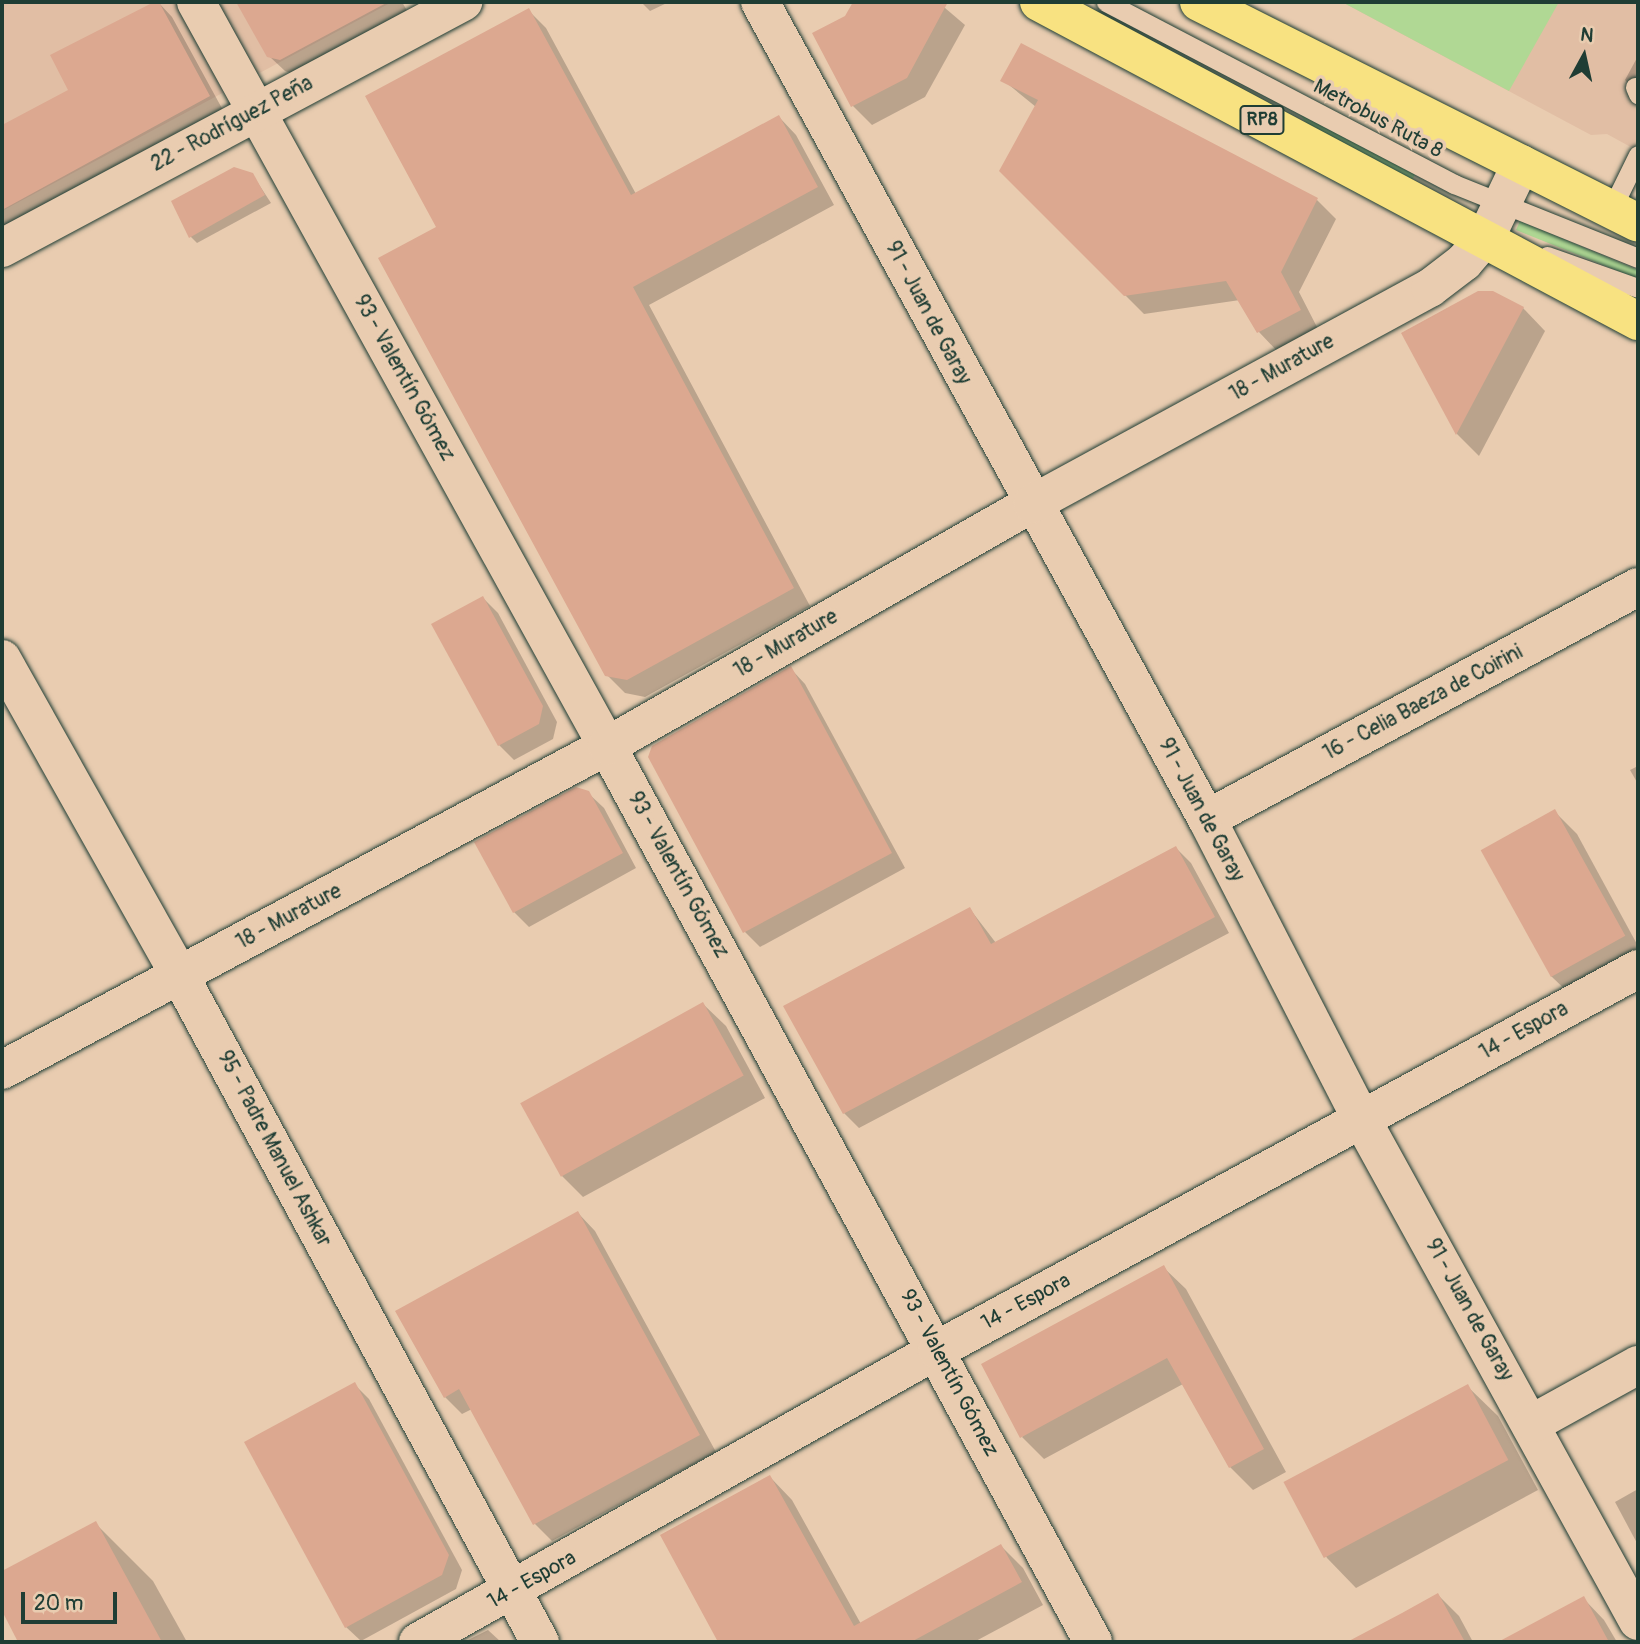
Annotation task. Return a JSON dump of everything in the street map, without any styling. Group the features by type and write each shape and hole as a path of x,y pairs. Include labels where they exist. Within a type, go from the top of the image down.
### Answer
{"main road":[{"name":"RP8","path":"1039,2 1486,237 1638,321"},
{"path":"1205,4 1625,216"}],"street":[{"name":"93 - Valentín Gómez","path":"196,2 607,746 1093,1642"},
{"name":"22 - Rodríguez Peña","path":"2,248 463,2"},
{"name":"91 - Juan de Garay","path":"760,2 1032,504 1207,819 1362,1120 1533,1423 1638,1621"},
{"name":"18 - Murature","path":"2,1070 607,746 1032,504 1430,288 1464,262 1486,237 1521,164"},
{"name":"16 - Celia Baeza de Coirini","path":"1207,819 1638,587"},
{"name":"95 - Padre Manuel Ashkar","path":"2,659 180,976 540,1642"},
{"name":"14 - Espora","path":"418,1642 513,1591 937,1350 1638,969"},
{"path":"1533,1423 1638,1365"}],"lane":[{"name":"Metrobus Ruta 8","path":"1106,2 1454,184 1503,201 1638,258"},
{"path":"1625,216 1638,155"},
{"path":"1486,237 1638,288"}],"shaded area":[{"path":"2,2 392,2 2,211"},
{"path":"1342,2 1638,2 1638,151 1607,134 1591,135"}],"green space":[{"path":"1342,2 1559,2 1509,91"},
{"path":"1299,113 1415,174 1411,183 1313,133"},
{"path":"1520,221 1638,270 1638,279 1516,230"}],"building":[{"path":"154,2 159,2 210,96 2,210 2,125 68,90 50,55"},
{"path":"236,2 388,2 280,60 267,57"},
{"path":"853,2 948,2 907,78 851,107 812,33 845,16"},
{"path":"529,8 631,195 779,115 818,187 633,287 794,588 627,680 605,676 378,258 436,227 365,96"},
{"path":"1021,43 1318,198 1281,272 1301,310 1257,333 1226,281 1124,296 999,171 1038,100 1000,81"},
{"path":"234,167 253,173 265,195 189,238 171,201"},
{"path":"1478,291 1493,291 1524,307 1456,435 1401,333"},
{"path":"483,596 543,706 539,724 498,746 431,624"},
{"path":"791,666 892,853 743,933 648,757 652,746"},
{"path":"576,787 589,791 623,853 513,913 474,842"},
{"path":"1555,809 1625,936 1551,977 1481,850"},
{"path":"1176,846 1215,917 843,1114 783,1006 970,907 991,944"},
{"path":"703,1002 744,1075 561,1177 520,1103"},
{"path":"578,1211 700,1435 533,1525 459,1389 444,1398 395,1311"},
{"path":"1164,1265 1264,1449 1229,1468 1167,1358 1020,1438 981,1364"},
{"path":"355,1382 449,1555 442,1575 345,1628 244,1442"},
{"path":"1468,1384 1508,1460 1324,1558 1283,1482"},
{"path":"770,1475 854,1626 1001,1544 1022,1582 911,1642 718,1642 660,1535"},
{"path":"96,1521 162,1642 18,1642 2,1611 2,1571"},
{"path":"1438,1593 1465,1642 1347,1642 1402,1613"},
{"path":"1584,1596 1609,1642 1498,1642"}]}
